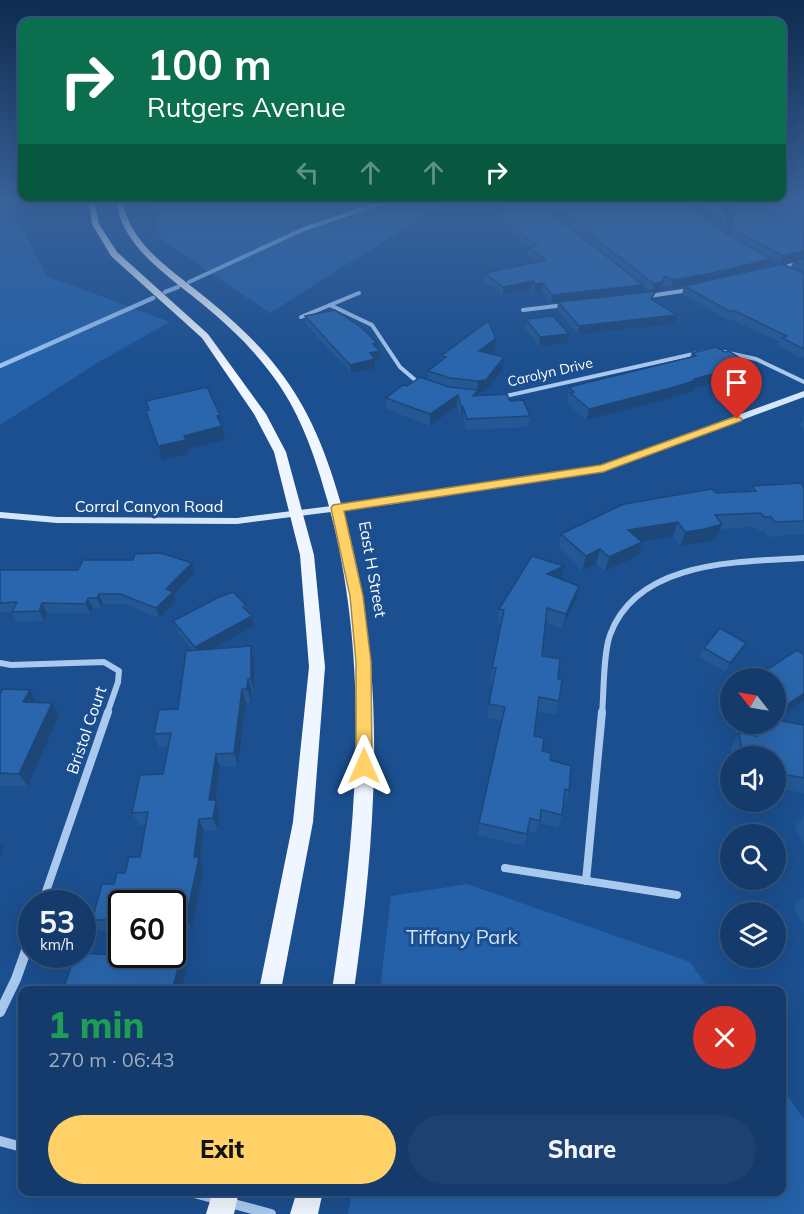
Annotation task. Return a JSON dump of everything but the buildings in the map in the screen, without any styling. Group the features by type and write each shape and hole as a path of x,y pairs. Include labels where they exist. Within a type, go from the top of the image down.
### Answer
{"main road":[{"path":"115,255 205,336 260,414 280,452 306,555 317,667 303,822 271,986"},
{"name":"East H Street","path":"149,255 244,335 288,388 314,440 337,508 357,596 364,662 364,809 356,906 344,986"},
{"name":"Corral Canyon Road","path":"0,515 57,520 237,521 603,468 804,394"},
{"path":"304,1214 309,1196"}],"street":[{"path":"772,270 804,261"},
{"path":"779,268 787,272"},
{"path":"644,297 693,289"},
{"path":"643,290 651,296"},
{"path":"301,317 359,293"},
{"path":"330,305 363,320 376,329 398,367 409,378 426,387"},
{"path":"523,310 566,305"},
{"name":"Carolyn Drive","path":"497,397 704,351 735,353 756,359 804,382"},
{"path":"586,881 609,637 617,621 630,602 645,591 685,572 725,564 804,558"},
{"name":"Bristol Court","path":"0,663 104,662 119,671 118,682 46,890"},
{"path":"505,868 677,895"},
{"path":"0,1012 20,968"},
{"path":"0,1140 18,1146"},
{"path":"203,1196 271,1214"}],"green space":[{"path":"0,255 36,255 47,276 170,322 102,360 0,425"},
{"path":"184,255 363,255 270,313"},
{"name":"Tiffany Park","path":"467,884 690,962 707,986 380,986 391,896"},
{"path":"786,1094 804,1119 804,1214 348,1214 351,1196 786,1196"}],"waterway":[{"path":"189,282 248,255"},
{"path":"165,292 178,287"},
{"path":"0,366 153,298"}],"route":[{"path":"364,766 364,662 357,596 337,508 603,468 737,419"}]}
